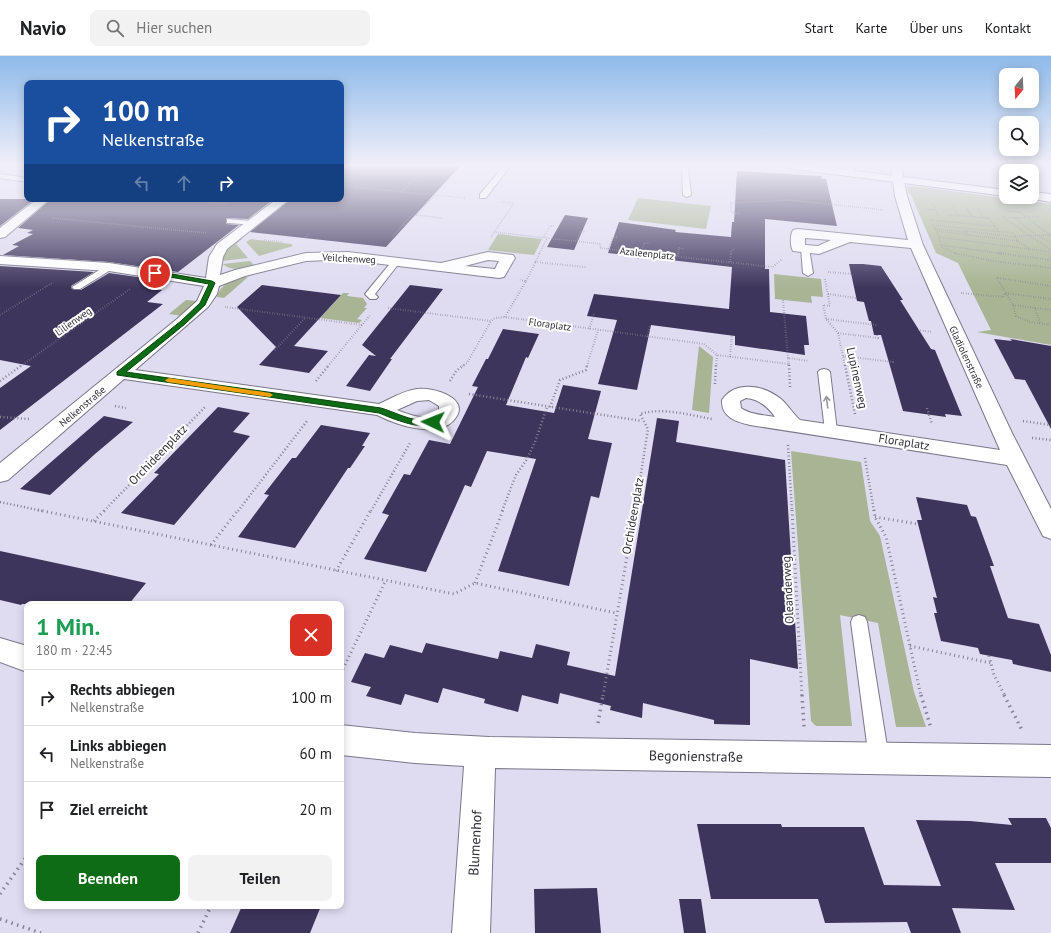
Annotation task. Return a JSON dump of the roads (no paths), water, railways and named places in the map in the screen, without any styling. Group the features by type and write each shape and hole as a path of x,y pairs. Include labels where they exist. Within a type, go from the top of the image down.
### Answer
{"street":[{"path":"0,234 34,207"},
{"name":"Nelkenstraße","path":"0,475 203,304 212,283 216,257 222,246 273,207"},
{"name":"Gladiolenstraße","path":"903,207 916,245 1029,490 1051,530"},
{"path":"801,248 798,233 916,245"},
{"name":"Veilchenweg","path":"212,283 240,273 306,257 348,256 441,268"},
{"path":"0,260 109,267 212,283"},
{"path":"120,373 320,403 381,410 404,420 421,423 443,419 450,410 441,393 413,396 381,410"},
{"name":"Floraplatz","path":"785,424 1015,459"},
{"path":"0,650 24,658"},
{"name":"Begonienstraße","path":"344,740 392,747 480,753 942,761 1044,761"},
{"name":"Blumenhof","path":"471,933 480,753"}],"lane":[{"path":"230,221 252,223"},
{"path":"801,248 808,273"},
{"path":"373,297 370,294 396,262"},
{"path":"77,287 109,267"},
{"path":"824,372 831,431"},
{"path":"859,622 879,759"}]}
